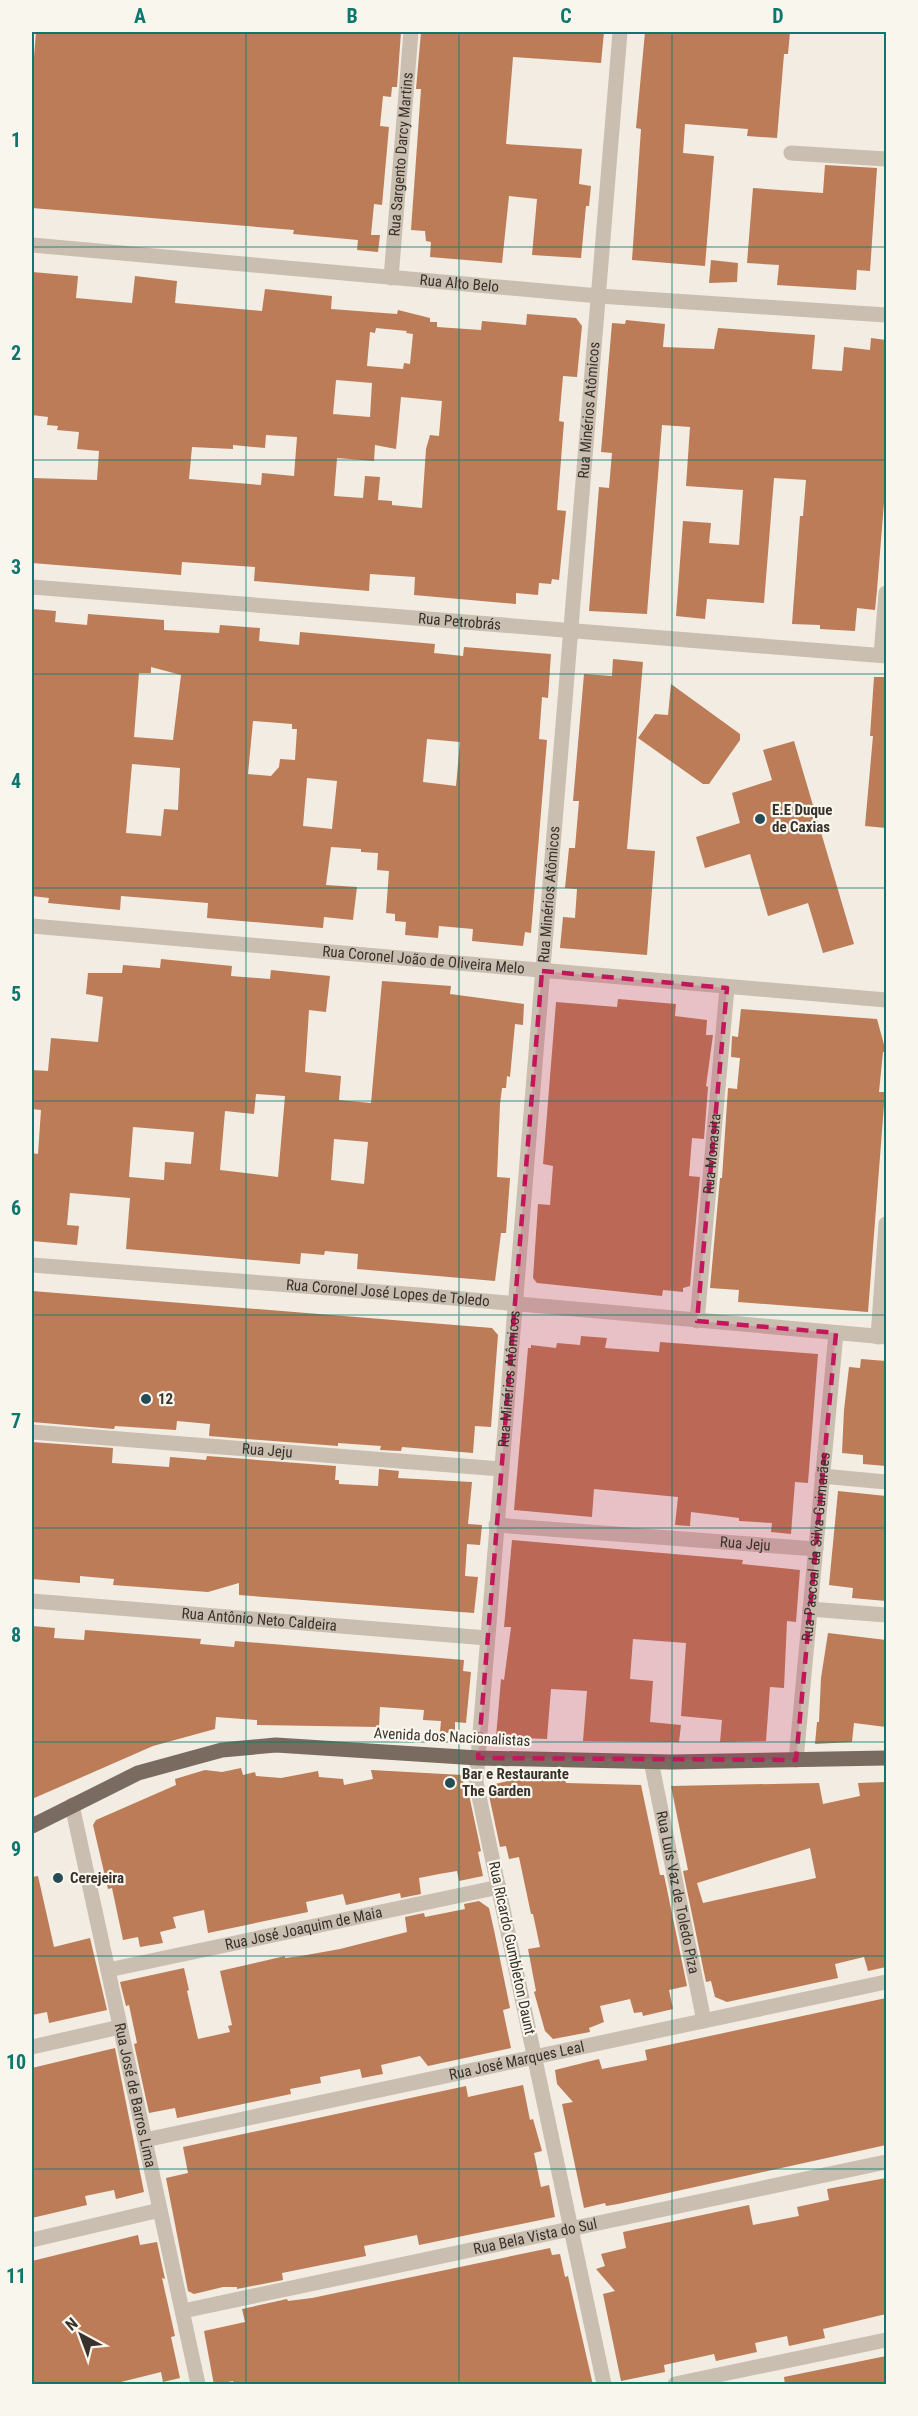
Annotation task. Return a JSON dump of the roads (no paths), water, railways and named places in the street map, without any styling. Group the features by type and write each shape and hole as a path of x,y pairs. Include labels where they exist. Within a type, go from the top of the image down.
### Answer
{"main road":[{"name":"Avenida dos Nacionalistas","path":"32,1826 138,1773 222,1750 276,1745 478,1758 651,1761 886,1758"}],"street":[{"name":"Rua Sargento Darcy Martins","path":"391,278 411,32"},
{"name":"Rua Minérios Atômicos","path":"478,1758 620,32"},
{"path":"791,153 886,159"},
{"name":"Rua Alto Belo","path":"32,245 599,296 886,315"},
{"name":"Rua Petrobrás","path":"32,587 884,656"},
{"path":"884,656 886,593"},
{"name":"Rua Coronel João de Oliveira Melo","path":"32,926 542,972 886,1000"},
{"name":"Rua Monasita","path":"697,1321 727,988"},
{"path":"882,1337 886,1224"},
{"name":"Rua Coronel José Lopes de Toledo","path":"32,1265 515,1304 882,1337"},
{"name":"Rua Pascoal da Silva Guimarães","path":"796,1760 836,1333"},
{"name":"Rua Jeju","path":"32,1432 501,1468"},
{"path":"822,1476 886,1482"},
{"name":"Rua Jeju","path":"496,1525 816,1550"},
{"name":"Rua Antônio Neto Caldeira","path":"32,1602 487,1638"},
{"path":"810,1609 886,1615"},
{"name":"Rua Ricardo Gumbleton Daunt","path":"478,1758 476,1782 604,2385"},
{"name":"Rua Luís Vaz de Toledo Piza","path":"651,1761 704,2021"},
{"name":"Rua José de Barros Lima","path":"72,1805 198,2385"},
{"name":"Rua José Joaquim de Maia","path":"108,1970 499,1887"},
{"name":"Rua José Marques Leal","path":"145,2140 886,1982"},
{"path":"32,2048 120,2027"},
{"name":"Rua Bela Vista do Sul","path":"183,2311 886,2162"},
{"path":"32,2240 160,2210"},
{"path":"675,2385 886,2340"}],"place":[{"name":"E.E Duque de Caxias","path":"760,819"},
{"name":"12","path":"146,1399"},
{"name":"Bar e Restaurante The Garden","path":"450,1783"},
{"name":"Cerejeira","path":"58,1878"}]}
